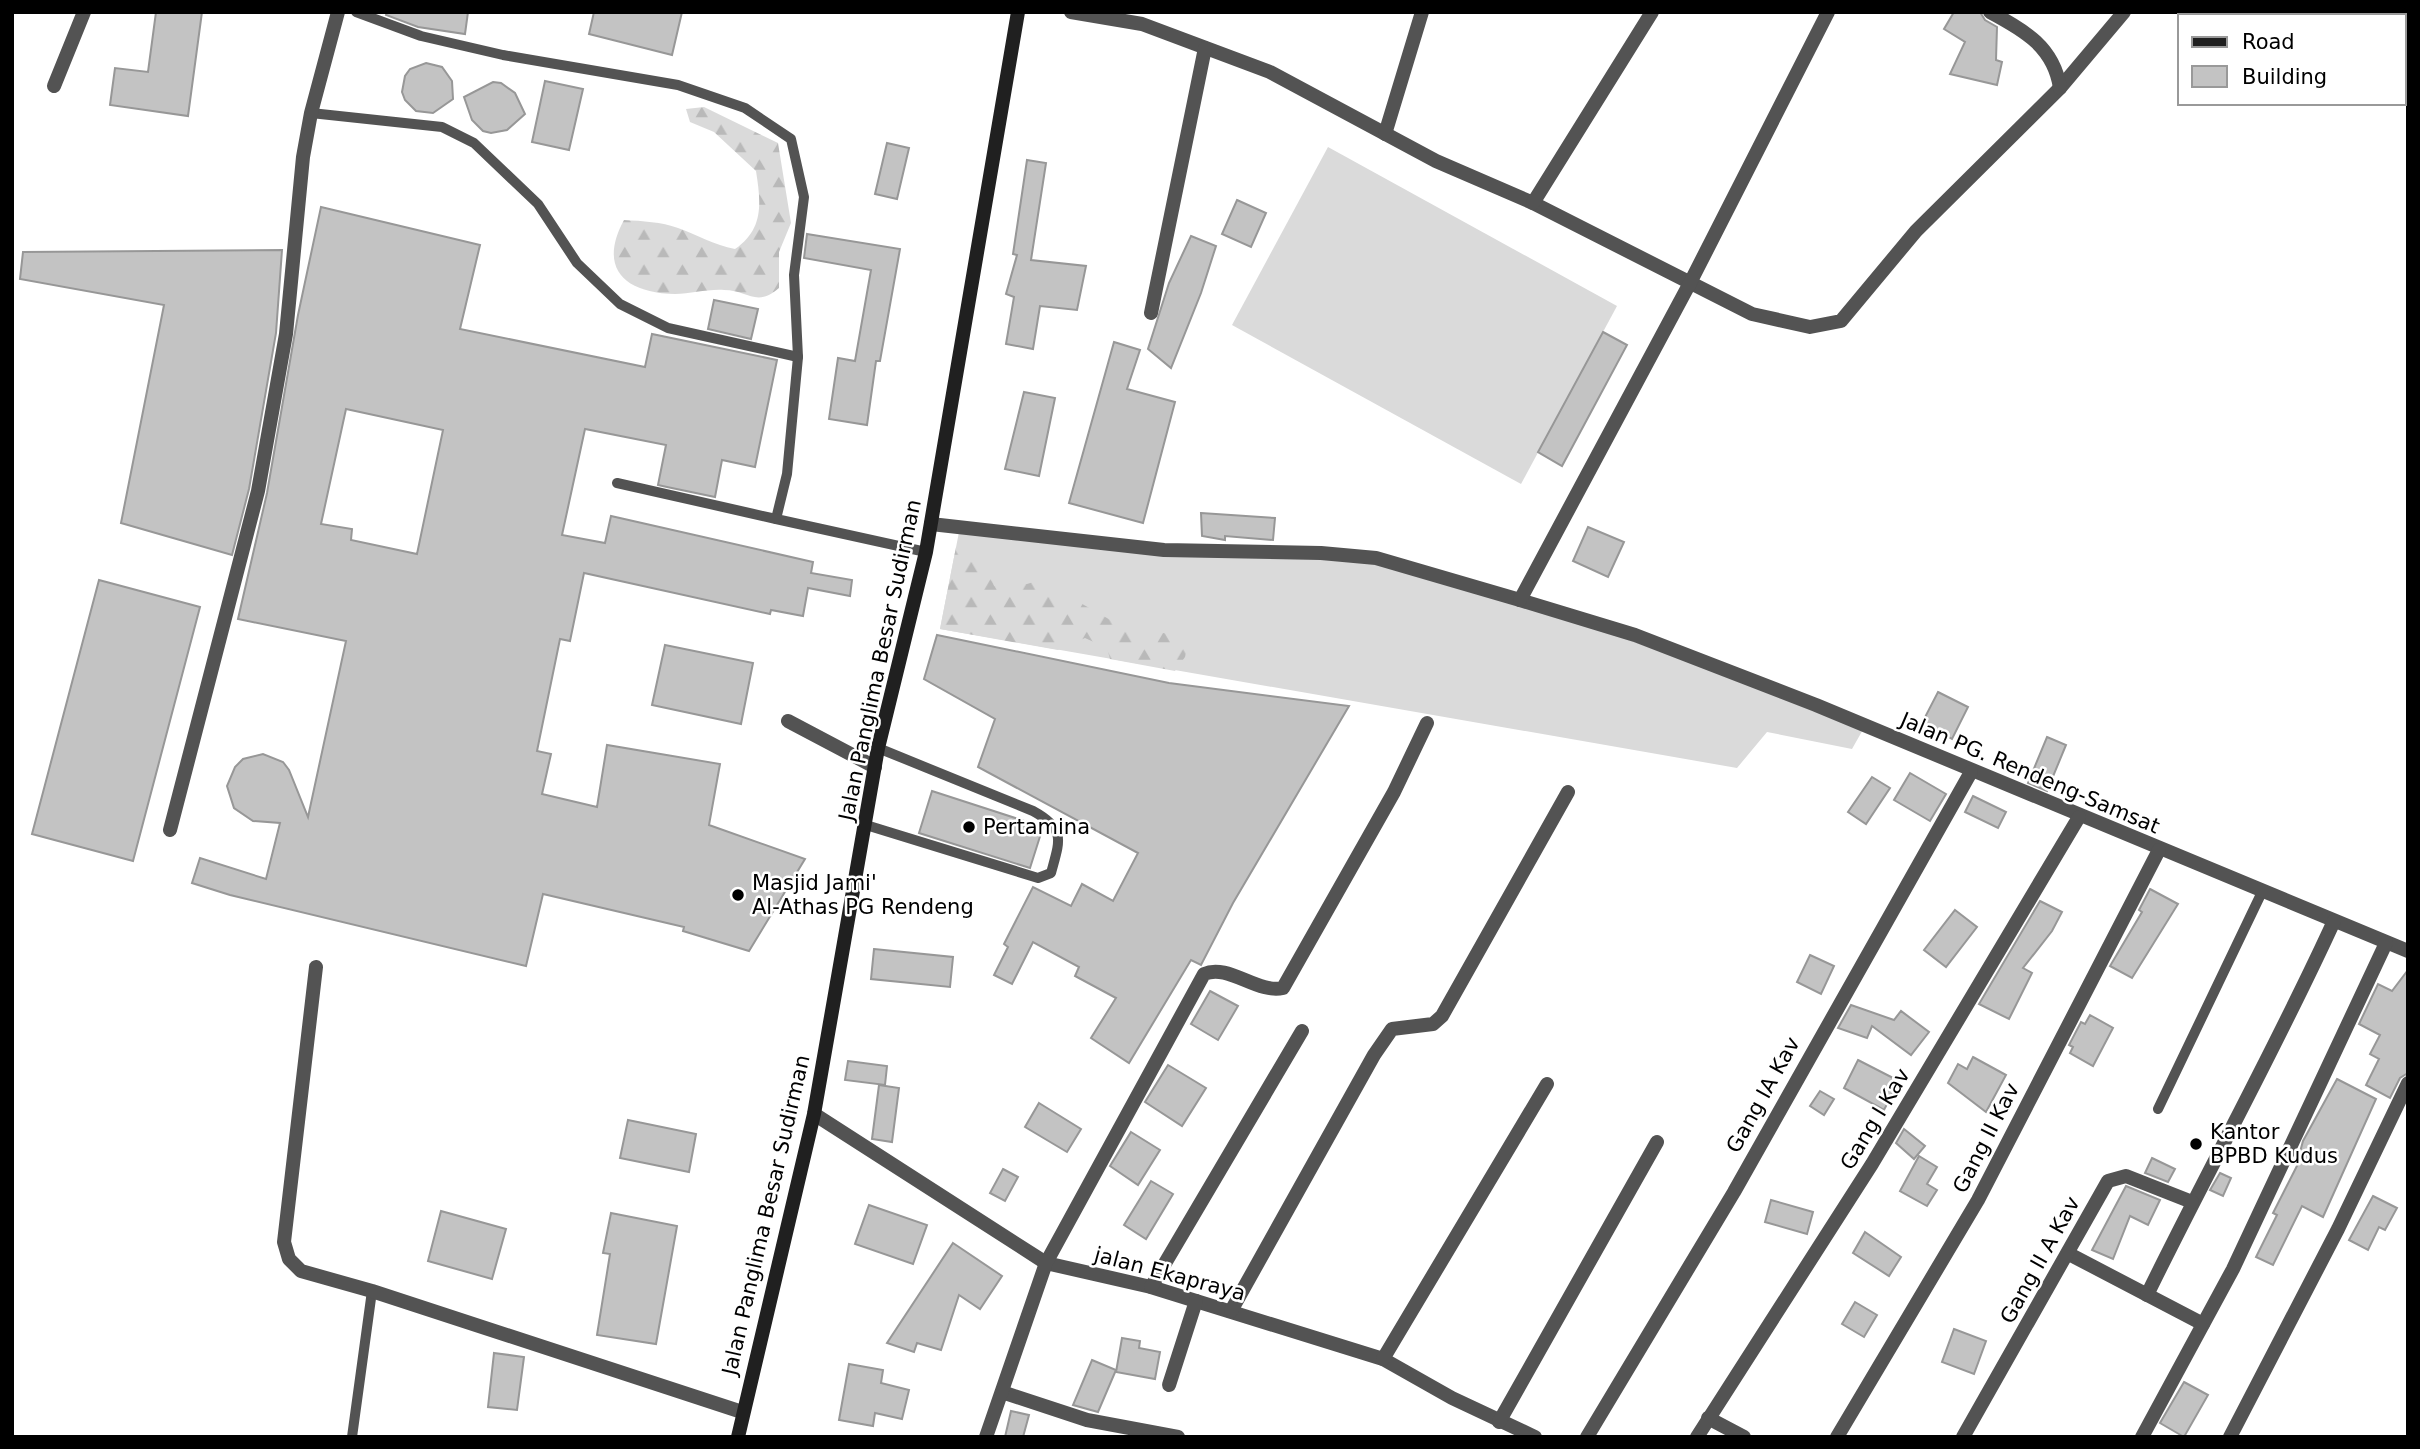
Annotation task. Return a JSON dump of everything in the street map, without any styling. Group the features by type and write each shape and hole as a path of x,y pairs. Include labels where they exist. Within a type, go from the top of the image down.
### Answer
{"main road":[{"name":"Jalan Panglima Besar Sudirman","path":"738,1437 814,1114 878,748 926,552 1017,12"}],"street":[{"path":"54,86 84,12"},
{"path":"170,830 258,491 286,334 299,183 311,113 338,12"},
{"path":"1071,12 1142,24 1270,72 1436,161 1533,203 1752,314 1810,327 1841,321 1916,231 2060,88 2124,12"},
{"path":"1385,134 1422,12"},
{"path":"1533,203 1651,12"},
{"path":"1520,600 1691,281 1828,12"},
{"path":"1990,12 2041,45 2057,72 2060,88"},
{"path":"1151,313 1205,48"},
{"name":"Jalan PG. Rendeng-Samsat","path":"931,524 1164,550 1321,553 1376,558 1635,635 1816,705 2079,817 2408,951"},
{"path":"788,721 875,767"},
{"path":"986,1437 1046,1263 1203,974 1214,971 1272,989 1283,988 1394,792 1427,723"},
{"name":"Gang IA Kav","path":"1587,1437 1734,1192 1971,772"},
{"path":"1231,1311 1374,1055 1392,1029 1433,1024 1442,1016 1568,792"},
{"name":"Gang I Kav","path":"1697,1437 1872,1164 2079,817"},
{"name":"Gang II Kav","path":"1837,1437 1978,1200 2159,850"},
{"path":"2147,1295 2192,1202 2283,1031 2334,921"},
{"path":"2142,1437 2233,1269 2386,943"},
{"path":"316,967 284,1242 289,1259 301,1271 372,1291 742,1412"},
{"path":"1151,1287 1302,1031"},
{"path":"2230,1437 2338,1229 2408,1083"},
{"path":"1382,1359 1547,1084"},
{"name":"jalan Ekapraya","path":"814,1114 1046,1263 1151,1287 1382,1359 1499,1422 1535,1437"},
{"path":"1499,1422 1657,1142"},
{"name":"Gang II A Kav","path":"1963,1437 2108,1181 2126,1176 2192,1202"},
{"path":"2069,1254 2203,1324"},
{"path":"1169,1385 1196,1301"},
{"path":"1002,1392 1087,1420 1178,1437"},
{"path":"1708,1418 1744,1437"}],"lane":[{"path":"356,12 421,36 503,55 678,85 745,108 791,139 804,197 794,275 798,357 787,474 776,519"},
{"path":"311,113 442,127 474,143 538,204 577,263 620,304 668,328 798,357"},
{"path":"617,483 926,552"},
{"path":"866,825 1038,878 1051,873 1060,838 1052,822 1033,811 878,748"},
{"path":"2158,1109 2262,892"},
{"path":"352,1437 372,1291"}],"green space":[{"path":"704,107 778,143 791,223 779,252 779,288 764,297 724,290 657,293 630,283 621,275 615,264 617,237 624,220 672,226 735,249 751,233 756,224 759,204 756,171 714,132 690,122 686,109"},
{"path":"1328,147 1617,306 1521,484 1232,325"},
{"path":"960,527 1164,550 1376,558 1520,600 1865,726 1852,749 1767,732 1737,768 940,629"},
{"path":"956,547 988,557 994,586 1027,584 1040,580 1121,626 1169,634 1188,644 1185,657 1175,671 1110,659 1107,648 1085,638 1058,650 940,629"}],"building":[{"path":"156,12 202,12 188,116 110,105 115,68 148,72"},
{"path":"387,12 468,12 465,34 418,27 386,15"},
{"path":"594,12 682,12 672,55 589,34"},
{"path":"1954,12 1980,12 1985,20 1997,27 1996,60 2002,62 1997,85 1950,74 1965,42 1944,29"},
{"path":"426,63 442,67 452,81 453,99 433,113 416,111 405,100 402,92 405,76 410,69"},
{"path":"545,81 583,89 569,150 532,142"},
{"path":"493,82 501,83 515,93 525,114 507,130 491,133 483,131 472,120 464,97"},
{"path":"887,143 909,148 897,199 875,194"},
{"path":"1027,160 1046,163 1031,260 1086,266 1077,310 1040,306 1033,349 1006,344 1014,297 1006,294 1017,255 1013,254"},
{"path":"1237,200 1266,213 1251,247 1222,234"},
{"path":"321,207 480,245 460,329 645,367 652,334 777,360 755,467 722,460 715,497 658,485 666,445 585,429 562,535 605,543 611,516 813,562 811,573 852,580 850,596 808,588 803,616 771,610 770,614 584,573 570,641 560,639 537,751 551,754 542,794 597,807 607,745 720,764 709,825 805,859 749,951 683,931 684,927 543,894 526,966 230,895 192,883 200,858 266,879 280,823 253,821 234,808 227,786 235,767 243,759 263,754 283,762 289,770 308,817 346,641 238,619 267,493 298,315","holes":["346,409 443,430 417,554 351,540 352,529 321,524"]},
{"path":"807,234 900,249 880,361 876,361 867,425 829,419 838,358 855,361 871,270 804,258"},
{"path":"1191,236 1216,246 1201,293 1171,368 1148,349 1169,283"},
{"path":"282,250 276,333 249,489 232,555 121,523 164,305 20,279 23,252"},
{"path":"714,300 758,309 751,339 708,329"},
{"path":"1603,332 1627,345 1562,466 1538,452"},
{"path":"1114,342 1140,350 1127,389 1175,402 1143,523 1069,503"},
{"path":"1024,392 1055,398 1039,476 1005,469"},
{"path":"1201,513 1275,518 1273,540 1225,536 1225,540 1202,536"},
{"path":"1588,527 1624,542 1608,577 1573,561"},
{"path":"99,580 200,607 133,861 32,834"},
{"path":"937,635 1169,683 1349,706 1233,903 1201,965 1191,960 1129,1063 1091,1038 1116,998 1075,976 1079,967 1033,942 1012,984 994,975 1008,947 1004,944 1033,887 1071,906 1082,884 1113,901 1138,853 978,767 995,719 924,679"},
{"path":"665,645 753,663 741,724 652,705"},
{"path":"1938,692 1968,707 1952,739 1922,723"},
{"path":"2047,737 2066,745 2047,791 2028,783"},
{"path":"1910,773 1946,794 1930,821 1894,800"},
{"path":"1872,777 1890,788 1866,824 1848,812"},
{"path":"932,791 1043,827 1030,868 919,833"},
{"path":"1973,796 2006,812 1998,828 1965,812"},
{"path":"2150,889 2178,904 2132,978 2110,966 2142,912 2139,910"},
{"path":"2040,901 2062,912 2052,931 2023,968 2032,973 2009,1019 1979,1004"},
{"path":"1955,910 1977,927 1946,967 1924,950"},
{"path":"874,949 953,957 950,987 871,979"},
{"path":"1810,955 1834,966 1821,994 1797,982"},
{"path":"2408,970 2408,1073 2400,1078 2390,1098 2366,1085 2379,1059 2370,1054 2380,1035 2359,1024 2378,984 2392,991"},
{"path":"1210,991 1238,1006 1218,1040 1191,1024"},
{"path":"1851,1005 1894,1020 1901,1011 1929,1032 1911,1055 1872,1026 1867,1038 1838,1028"},
{"path":"2090,1015 2113,1028 2093,1066 2070,1053 2073,1047 2069,1045 2081,1022 2085,1024"},
{"path":"1973,1057 2006,1075 1986,1112 1948,1083 1958,1064 1967,1069"},
{"path":"1858,1060 1899,1081 1884,1110 1844,1088"},
{"path":"848,1061 887,1066 885,1085 845,1080"},
{"path":"1168,1065 1206,1088 1182,1126 1145,1102"},
{"path":"2337,1079 2376,1099 2323,1217 2302,1206 2273,1265 2256,1257 2277,1215 2273,1213 2303,1154 2300,1152 2303,1141"},
{"path":"879,1085 899,1088 892,1142 872,1139"},
{"path":"1820,1091 1834,1099 1824,1115 1810,1106"},
{"path":"1039,1103 1081,1129 1067,1152 1025,1127"},
{"path":"628,1120 696,1134 689,1172 620,1158"},
{"path":"1904,1129 1925,1146 1914,1159 1896,1143"},
{"path":"1131,1132 1160,1150 1138,1185 1110,1166"},
{"path":"1919,1156 1937,1167 1927,1184 1937,1190 1927,1206 1900,1191"},
{"path":"2152,1158 2175,1169 2168,1182 2145,1173"},
{"path":"1003,1169 1018,1177 1005,1201 990,1193"},
{"path":"2220,1173 2231,1178 2223,1196 2210,1190"},
{"path":"1151,1181 1173,1194 1146,1239 1124,1225"},
{"path":"2126,1186 2160,1200 2148,1225 2130,1216 2113,1259 2092,1250"},
{"path":"2373,1196 2397,1208 2385,1230 2379,1227 2368,1250 2349,1240"},
{"path":"1771,1200 1813,1212 1807,1234 1765,1222"},
{"path":"869,1205 927,1225 913,1264 855,1244"},
{"path":"441,1211 506,1229 492,1279 428,1261"},
{"path":"611,1213 677,1226 656,1344 597,1335 610,1254 603,1253"},
{"path":"1865,1232 1901,1257 1889,1276 1853,1253"},
{"path":"953,1243 1002,1276 980,1309 959,1295 941,1350 917,1343 914,1352 887,1343"},
{"path":"1855,1302 1877,1315 1864,1337 1842,1324"},
{"path":"1954,1329 1986,1341 1974,1374 1942,1362"},
{"path":"1122,1338 1140,1341 1139,1348 1160,1352 1155,1379 1116,1372"},
{"path":"494,1353 524,1357 517,1410 488,1407"},
{"path":"1092,1360 1116,1370 1098,1412 1073,1405"},
{"path":"849,1364 883,1370 881,1383 909,1390 902,1419 875,1413 873,1426 839,1420"},
{"path":"2184,1382 2208,1395 2184,1437 2160,1423"},
{"path":"1011,1411 1029,1415 1023,1437 1005,1437"}],"place":[{"name":"Pertamina","path":"969,827"},
{"name":"Masjid Jami' Al-Athas PG Rendeng","path":"738,895"},
{"name":"Kantor BPBD Kudus","path":"2196,1144"}]}
